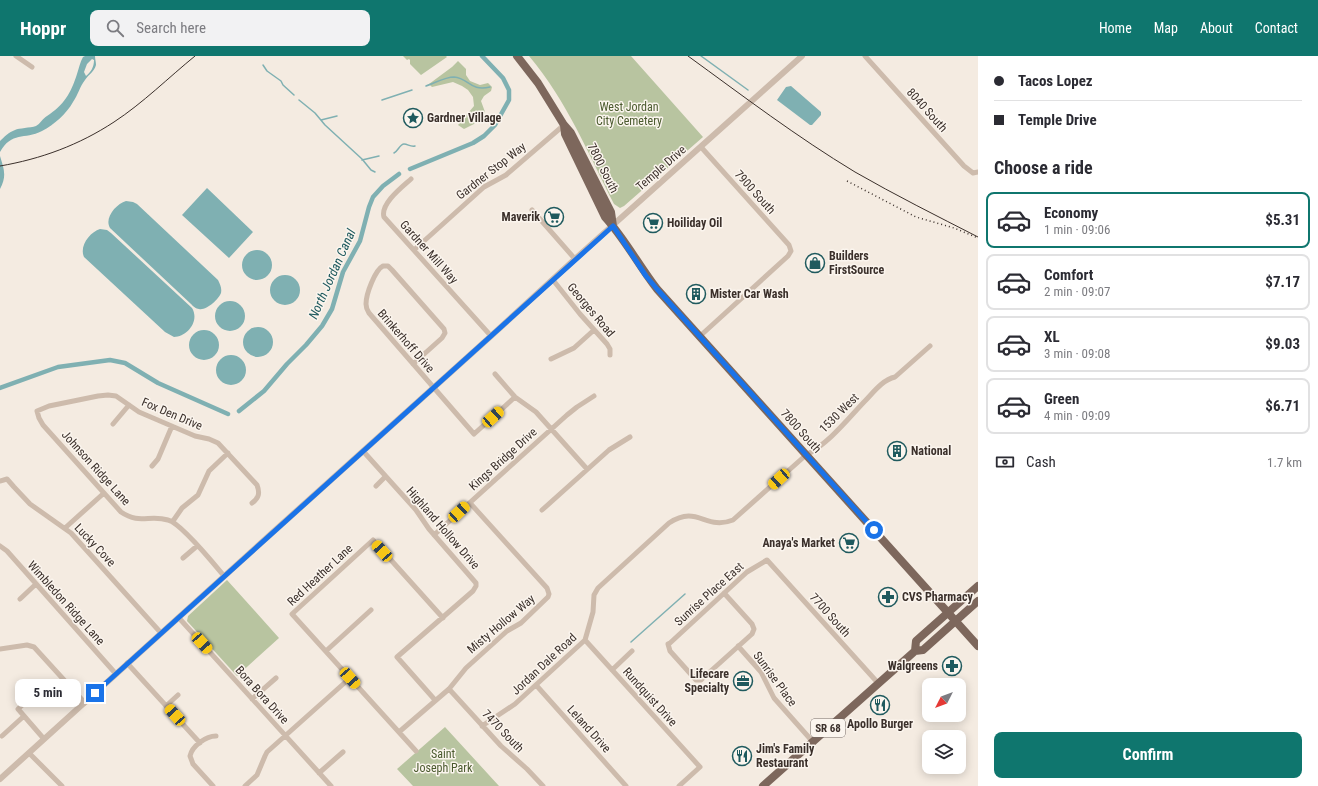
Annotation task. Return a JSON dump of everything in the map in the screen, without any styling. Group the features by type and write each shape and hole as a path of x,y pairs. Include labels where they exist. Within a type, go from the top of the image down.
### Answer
{"main road":[{"name":"7800 South","path":"517,56 538,83 564,126 571,132 611,212 613,226 646,276 699,337 978,646"},
{"name":"SR 68","path":"915,651 916,642 978,586"},
{"name":"SR 68","path":"764,786 915,651 923,650 978,601"}],"street":[{"path":"16,56 32,67"},
{"name":"Temple Drive","path":"0,779 362,451 492,336 575,259 802,56"},
{"name":"8040 South","path":"865,56 964,166 973,173 978,172"},
{"name":"Gardner Stop Way","path":"414,250 484,187 506,175 564,126"},
{"name":"7900 South","path":"699,337 788,256 791,251 789,245 701,147"},
{"name":"Gardner Mill Way","path":"411,179 394,194 384,208 383,212 386,219 492,336"},
{"path":"532,210 575,259"},
{"name":"Brinkerhoff Drive","path":"413,364 443,336 444,329 392,270 385,266 381,267 377,271 368,294 367,308 372,319 474,434 515,397"},
{"name":"Georges Road","path":"553,280 608,346 610,355"},
{"path":"551,358 574,348 594,330"},
{"name":"1530 West","path":"593,599 595,592 601,584 676,518 686,515 694,516 718,524 733,520 806,455 819,446 846,422 889,378 895,376 930,346"},
{"path":"495,374 515,397 536,412 587,469"},
{"name":"Fox Den Drive","path":"37,412 49,406 108,394 121,398 139,412 195,436 213,441 222,447 257,485 259,495 252,503"},
{"name":"Kings Bridge Drive","path":"434,535 551,429 577,407 594,396"},
{"path":"113,424 130,406"},
{"name":"Johnson Ridge Lane","path":"37,412 43,425 127,517 140,520 162,518 173,521"},
{"path":"152,466 158,459 172,426"},
{"path":"542,510 609,450 630,436"},
{"name":"Highland Hollow Drive","path":"362,451 416,510 434,535 474,580 476,586 474,591 397,657 436,700"},
{"path":"224,576 182,528 173,521 182,508 198,495 209,471 228,453"},
{"path":"376,486 385,477"},
{"name":"Lucky Cove","path":"0,481 7,479 30,504 65,528 161,633"},
{"path":"65,528 104,493"},
{"name":"Misty Hollow Way","path":"449,690 466,668 507,631 521,623 546,600 549,594 547,588 470,502"},
{"name":"Red Heather Lane","path":"416,751 292,614 373,540 443,618"},
{"name":"Wimbledon Ridge Lane","path":"0,546 7,551 116,674"},
{"path":"183,558 197,546"},
{"name":"Sunrise Place East","path":"738,646 703,678 698,680 694,678 670,652 668,646 748,572 768,560"},
{"name":"7700 South","path":"768,560 878,683"},
{"path":"20,599 36,584"},
{"path":"724,593 752,624 754,629 752,634 738,646"},
{"name":"Jordan Dale Road","path":"482,726 508,709 585,640 593,612 593,599"},
{"path":"326,651 371,610"},
{"name":"Bora Bora Drive","path":"179,618 331,786"},
{"name":"Rundquist Drive","path":"585,640 700,767 679,786"},
{"path":"0,650 27,645 34,647 85,703"},
{"name":"Sunrise Place","path":"738,646 761,672 774,698 813,742"},
{"path":"612,670 632,652"},
{"path":"128,663 200,743"},
{"path":"252,699 276,678"},
{"path":"245,786 257,774 267,752 350,678"},
{"name":"Leland Drive","path":"536,685 626,786"},
{"path":"44,739 18,710 40,689 45,694"},
{"path":"399,732 449,690"},
{"name":"7470 South","path":"449,690 506,752 527,769 543,786"},
{"path":"166,706 178,695"},
{"path":"2,736 24,716"},
{"path":"213,786 194,764 190,758 190,754 200,743 211,736 216,736"},
{"path":"319,773 342,752"},
{"path":"29,753 62,786"}],"green space":[{"path":"403,56 447,57 421,75 410,64 410,60 407,60"},
{"name":"West Jordan City Cemetery","path":"529,56 631,56 703,137 620,208 614,204 566,109 555,91"},
{"path":"458,61 466,69 466,75 470,81 480,85 488,83 492,87 491,91 484,96 481,101 485,112 474,124 464,129 458,125 474,106 473,97 468,90 453,82 432,87 429,84"},
{"path":"227,580 279,638 237,676 187,621 188,616"},
{"name":"Saint Joseph Park","path":"445,727 499,786 413,786 397,769"}],"water":[{"path":"95,56 96,65 93,71 83,82 75,99 64,114 56,122 36,134 14,138 5,145 0,152 0,141 7,135 17,129 36,126 62,103 72,87 83,57","holes":["92,59 94,60 92,69 86,76 84,72 87,64"]},
{"path":"791,86 821,112 821,115 812,125 777,100 786,87"},
{"path":"0,156 4,169 4,180 0,189"},
{"path":"207,188 253,232 229,258 182,215"},
{"path":"126,201 137,204 218,280 221,293 212,304 202,309 195,307 110,228 109,220 112,212 118,205"},
{"path":"100,229 107,230 111,233 192,308 194,318 188,331 174,337 165,332 84,257 83,248 86,240 89,236"},
{"path":"257,250 263,251 271,259 271,271 263,279 257,280 251,279 243,271 242,265 243,259 251,251"},
{"path":"285,275 291,276 299,284 299,296 291,304 285,305 279,304 271,296 270,290 271,284 279,276"},
{"path":"230,301 236,302 244,310 244,322 236,330 230,331 224,330 216,322 215,316 216,310 224,302"},
{"path":"258,327 264,328 272,336 272,348 264,356 258,357 252,356 244,348 243,342 244,336 252,328"},
{"path":"204,330 210,331 218,339 218,351 210,359 204,360 198,359 190,351 189,345 190,339 198,331"},
{"path":"231,355 237,356 245,364 245,376 237,384 231,385 225,384 217,376 216,370 217,364 225,356"}],"waterway":[{"name":"North Jordan Canal","path":"410,169 473,143 484,136 495,125 509,100 509,90 503,78 482,56"},
{"path":"701,56 748,90"},
{"path":"263,65 267,71 281,81 283,85 294,95"},
{"path":"426,86 454,77 478,88 490,87"},
{"path":"382,100 412,90"},
{"path":"299,100 315,113 325,125 362,159 371,170 375,172"},
{"path":"321,120 337,116"},
{"path":"394,153 403,144 415,146"},
{"path":"362,160 379,156"},
{"name":"North Jordan Canal","path":"239,411 264,391 322,326 332,309 343,272 360,241 373,197 383,186 399,174"},
{"name":"North Jordan Canal","path":"0,388 58,367 110,360 125,363 158,383 228,414"},
{"path":"631,642 685,594"}],"tram line":[{"path":"0,166 45,155 87,138 114,122 135,107 195,56"},
{"path":"688,56 770,116 833,159 885,189 978,237"}],"railway":[{"path":"847,181 916,217 954,228 978,238"}],"place":[{"name":"Gardner Village","path":"413,118"},
{"name":"Maverik","path":"554,217"},
{"name":"Hoiliday Oil","path":"653,223"},
{"name":"Builders FirstSource","path":"815,263"},
{"name":"Mister Car Wash","path":"696,294"},
{"name":"National","path":"897,451"},
{"name":"Anaya's Market","path":"849,543"},
{"name":"CVS Pharmacy","path":"888,597"},
{"name":"Walgreens","path":"952,666"},
{"name":"Lifecare Specialty","path":"743,681"},
{"name":"Apollo Burger","path":"880,705"},
{"name":"Jim's Family Restaurant","path":"742,756"}],"route":[{"path":"95,693 613,226 646,276 657,289 874,530"}]}
